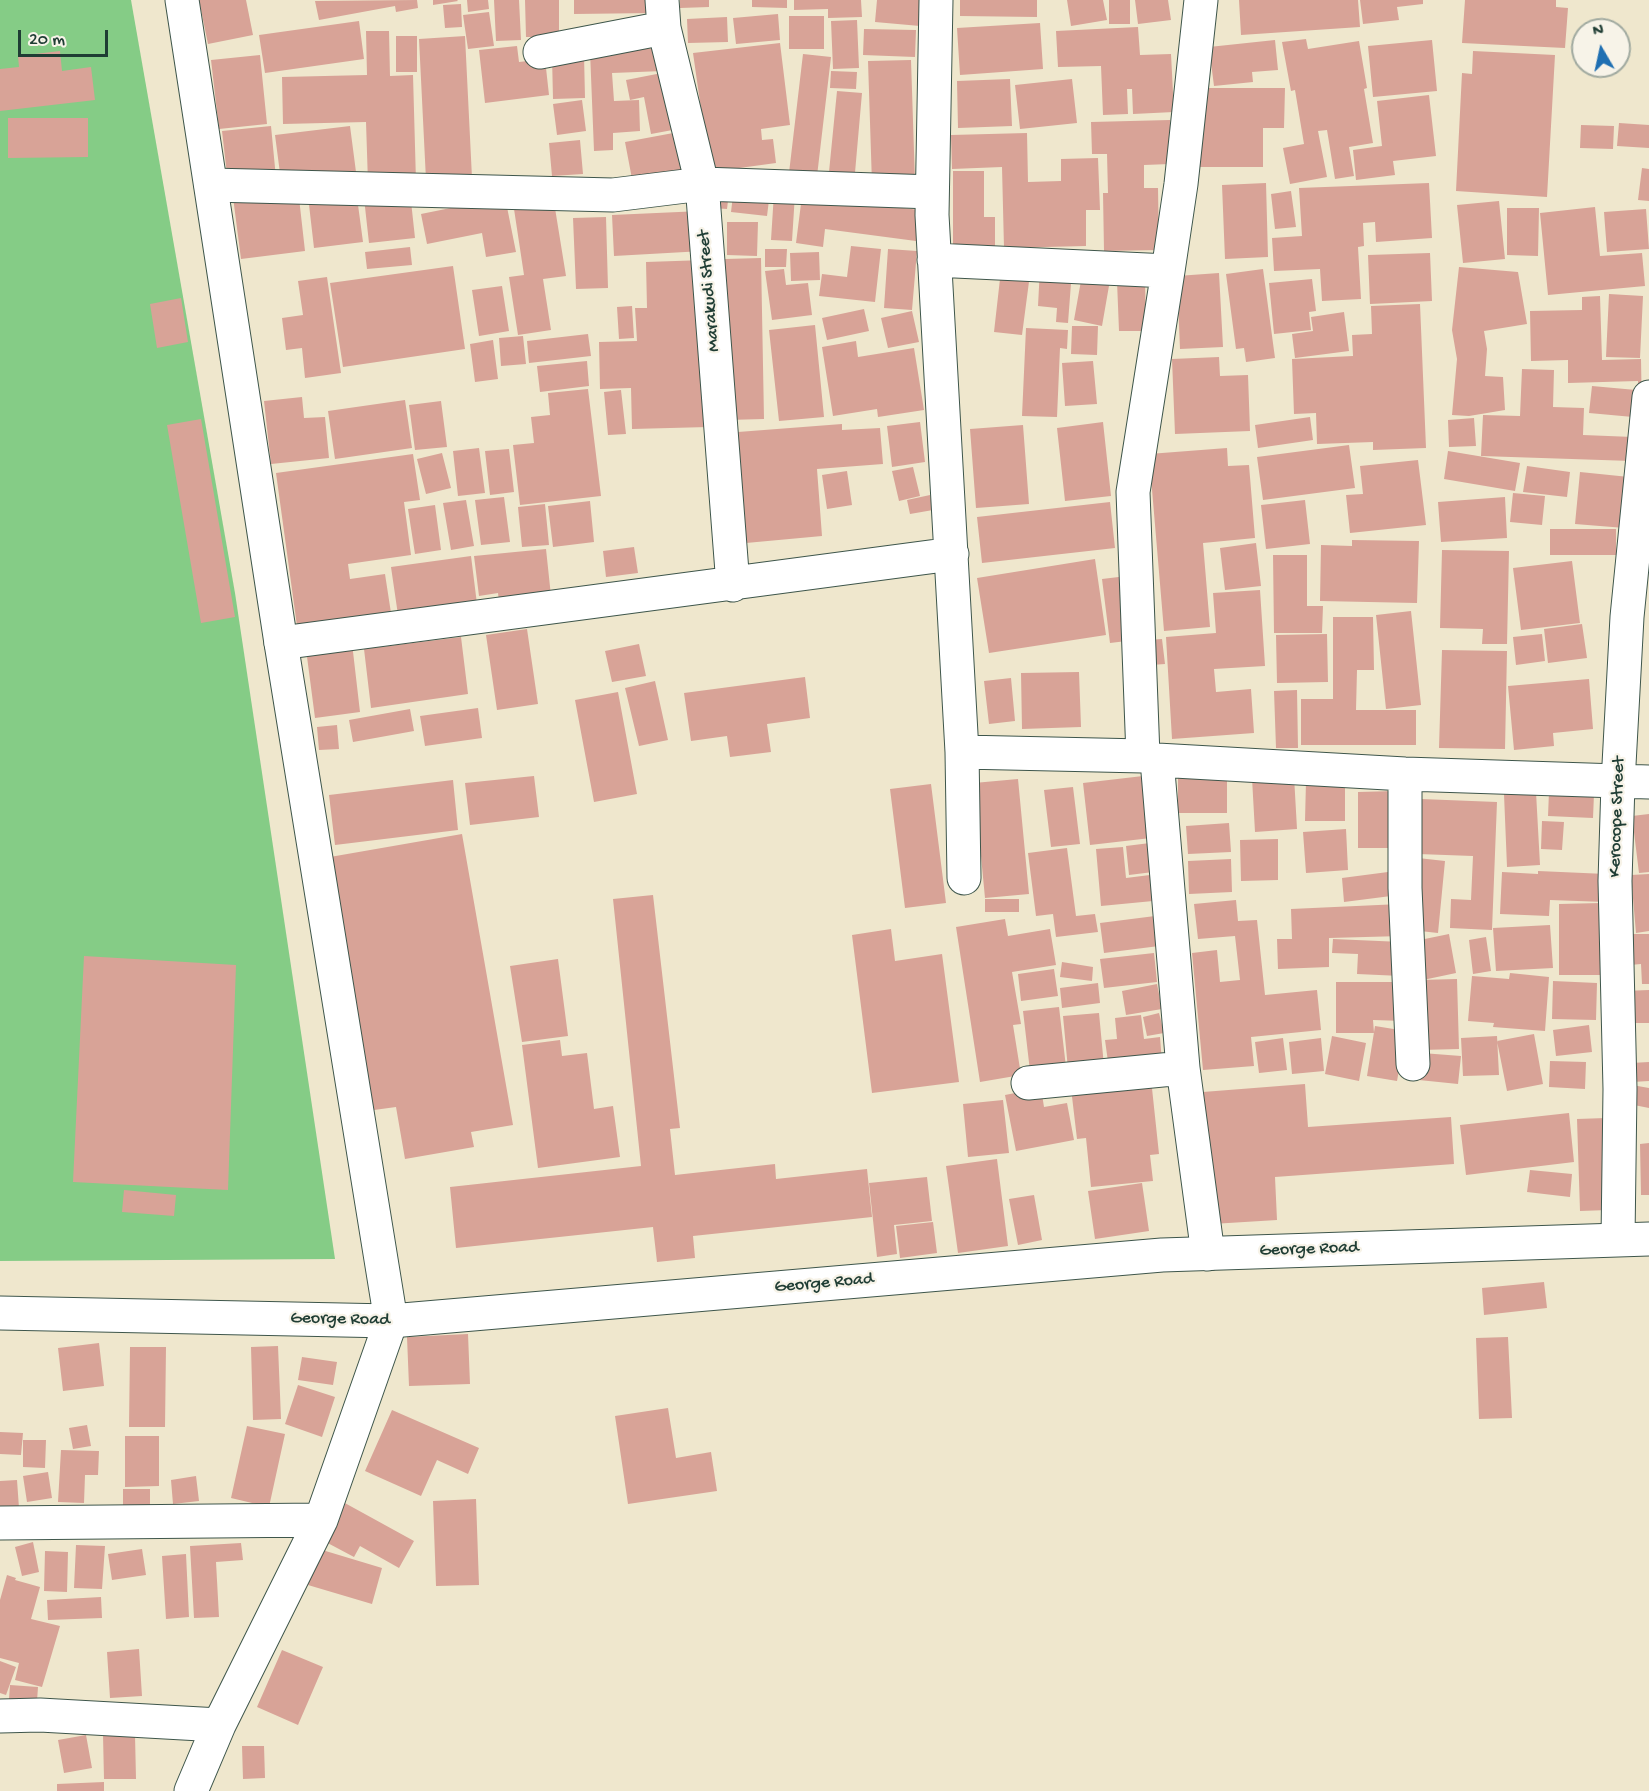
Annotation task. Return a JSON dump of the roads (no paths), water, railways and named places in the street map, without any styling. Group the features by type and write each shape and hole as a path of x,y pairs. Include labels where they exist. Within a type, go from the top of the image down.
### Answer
{"street":[{"path":"182,0 281,643 391,1321 321,1520 219,1725 191,1791"},
{"path":"936,0 932,192 934,260 962,752 964,878"},
{"path":"1201,0 1181,184 1133,492 1150,758 1183,1068 1208,1254"},
{"path":"540,52 663,14"},
{"name":"Marakudi Street","path":"663,14 702,184 733,585"},
{"path":"211,185 612,195 702,184 932,192"},
{"path":"934,260 1168,271"},
{"name":"Kerocope Street","path":"1633,1239 1620,1089 1615,881 1634,782 1638,616 1649,397"},
{"path":"281,643 733,585 952,554"},
{"path":"962,752 1150,758 1405,774 1634,782"},
{"path":"1405,774 1405,888 1413,1064"},
{"path":"1028,1083 1183,1068"},
{"name":"George Road","path":"0,1313 391,1321 1150,1256 1633,1239"},
{"path":"0,1522 321,1520"},
{"path":"0,1716 40,1715 219,1725"}]}
